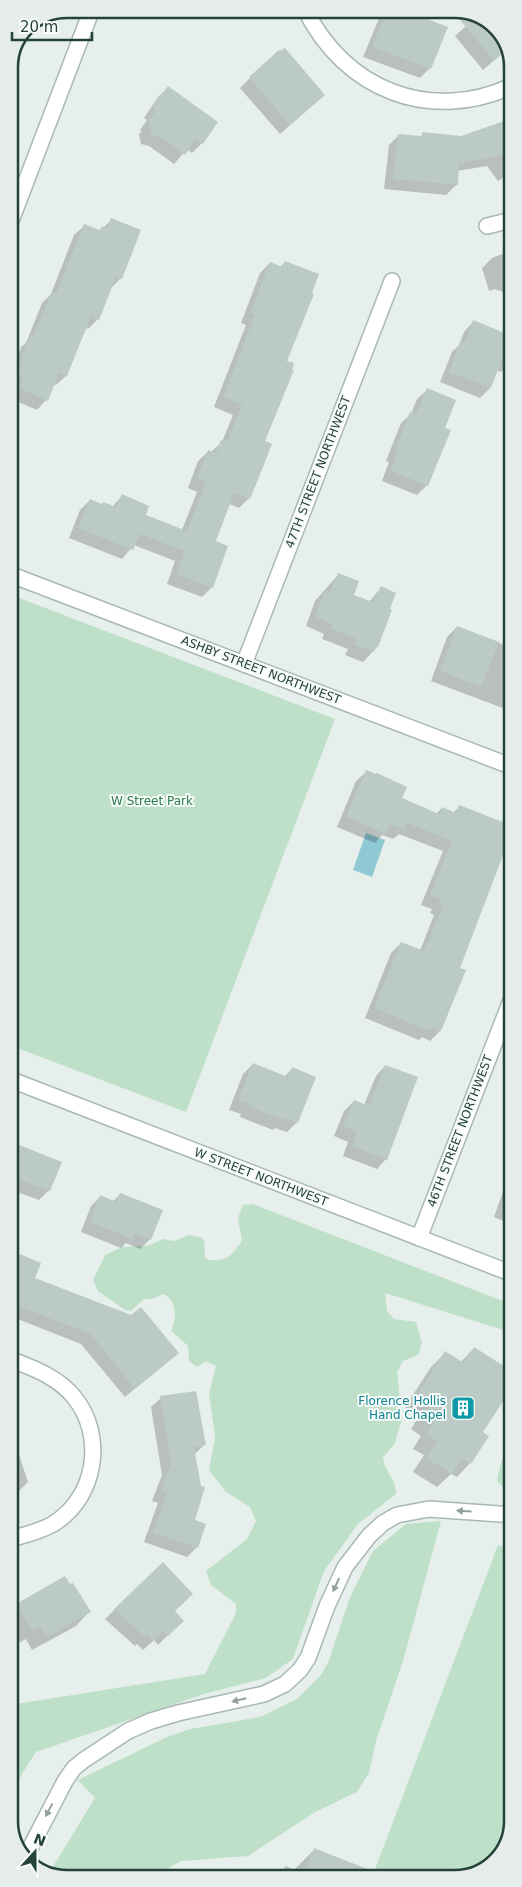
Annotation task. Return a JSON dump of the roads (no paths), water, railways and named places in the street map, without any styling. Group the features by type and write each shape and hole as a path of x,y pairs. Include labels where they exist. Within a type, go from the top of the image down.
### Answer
{"street":[{"path":"18,202 89,18"},
{"path":"310,18 314,27 339,59 356,73 374,84 395,93 431,101 452,101 492,94 504,89"},
{"path":"487,226 504,222"},
{"name":"47TH STREET NORTHWEST","path":"244,664 392,281"},
{"name":"ASHBY STREET NORTHWEST","path":"18,577 504,764"},
{"name":"46TH STREET NORTHWEST","path":"419,1238 504,1018"},
{"name":"W STREET NORTHWEST","path":"18,1083 504,1271"},
{"path":"18,1363 50,1377 74,1398 87,1419 93,1443 93,1456 87,1483 81,1495 64,1516 42,1529 18,1536"},
{"path":"29,1851 65,1781 74,1768 128,1731 151,1721 178,1713 264,1694 285,1684 300,1670 308,1658 327,1606 345,1567 368,1536 383,1523 397,1515 429,1509 504,1514"}],"water":[{"path":"366,833 385,840 372,877 353,870"}],"place":[{"name":"Florence Hollis Hand Chapel","path":"463,1408"}],"park label":[{"name":"W Street Park","path":"152,801"}]}
